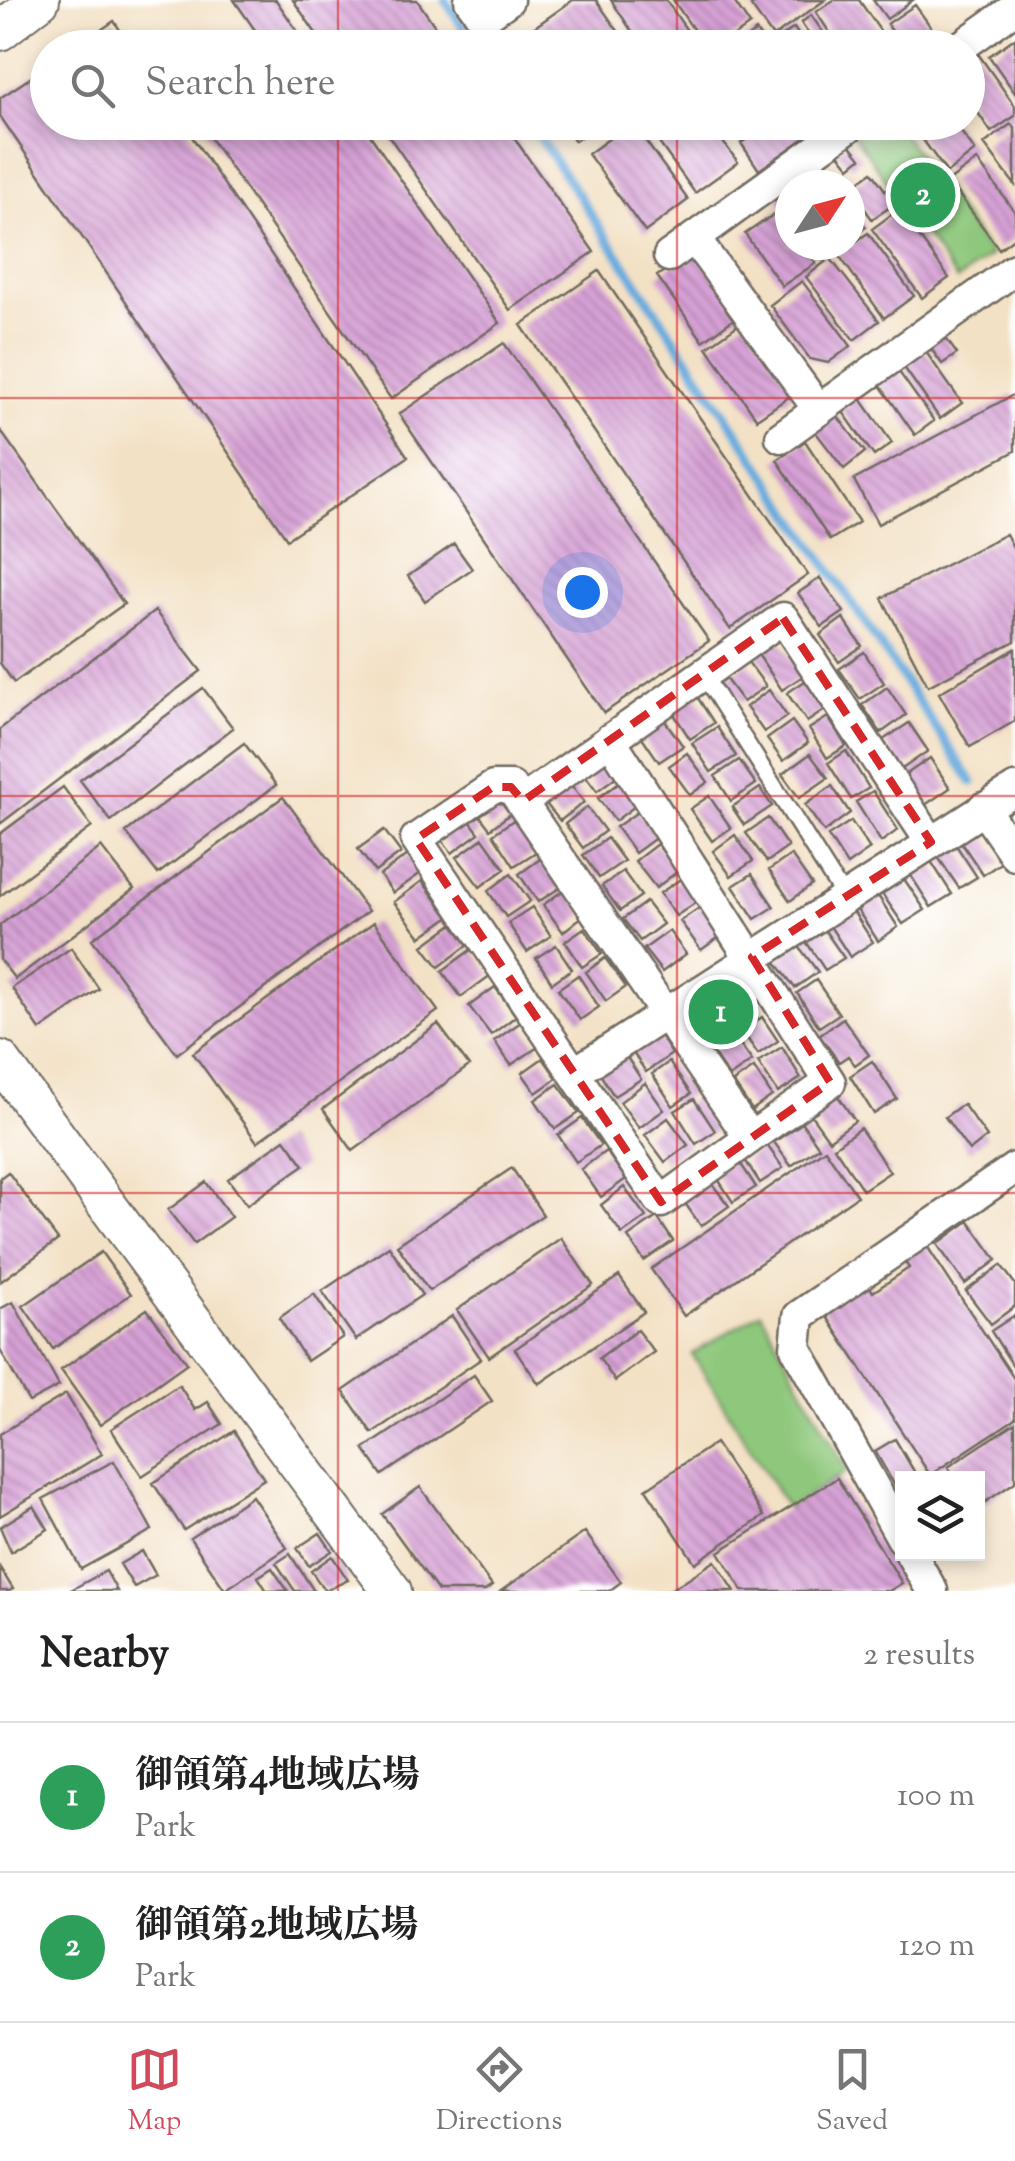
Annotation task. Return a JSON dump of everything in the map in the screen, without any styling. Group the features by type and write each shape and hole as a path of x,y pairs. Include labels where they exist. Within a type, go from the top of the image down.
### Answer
{"street":[{"path":"0,31 40,0"},
{"path":"470,0 483,18 508,0"},
{"path":"984,30 1015,8"},
{"path":"819,410 682,247 830,140"},
{"path":"781,437 1015,269"},
{"path":"523,801 783,618 931,842"},
{"path":"610,739 830,1082 661,1202 416,839 494,787 510,787 750,1138"},
{"path":"574,1073 1015,790"},
{"path":"983,808 1015,856"},
{"path":"0,1060 392,1591"},
{"path":"895,1525 796,1348 799,1316 1015,1168"},
{"path":"915,1561 932,1591"}],"lane":[{"path":"703,674 844,897"}],"highlighted area":[{"path":"783,618 931,842 752,957 830,1082 661,1202 416,839 493,787 511,787 523,801"}],"green space":[{"path":"858,140 907,140 991,255 957,280"},
{"path":"736,975 761,1012 707,1049 681,1012"},
{"path":"761,1312 847,1471 788,1509 692,1354"}],"building":[{"path":"234,0 276,0 297,30 255,30"},
{"path":"293,0 417,0 438,30 314,30"},
{"path":"573,0 596,0 617,30 530,30"},
{"path":"611,0 666,0 687,30 631,30"},
{"path":"673,0 733,0 750,25 743,30 694,30"},
{"path":"759,0 825,0 783,30 768,30 751,6"},
{"path":"834,0 859,0 880,30 828,30 816,12"},
{"path":"873,0 913,0 887,19"},
{"path":"915,5 933,30 891,30 887,24"},
{"path":"811,15 821,30 806,30 801,23"},
{"path":"114,21 120,30 101,30"},
{"path":"1015,38 1015,93 989,56"},
{"path":"985,64 1015,106 1015,116 991,132 985,123"},
{"path":"30,78 30,140 194,140 408,457 287,539 0,116 0,98"},
{"path":"1011,124 1015,128 1015,185 984,144"},
{"path":"211,140 373,140 500,323 391,399"},
{"path":"392,140 516,140 594,252 510,310"},
{"path":"607,140 645,140 688,200 645,232 588,154"},
{"path":"657,140 722,140 738,162 695,193"},
{"path":"745,140 802,140 759,170 741,143"},
{"path":"923,140 967,140 975,151 947,173"},
{"path":"848,142 861,158 850,167 837,151"},
{"path":"977,160 1015,212 1015,237 999,249 949,181"},
{"path":"819,161 825,170 806,170"},
{"path":"872,172 895,204 872,219 865,209 865,177"},
{"path":"899,209 949,278 922,298 872,229"},
{"path":"775,214 775,260 816,263 782,286 745,234"},
{"path":"868,233 914,296 884,318 842,260 865,260"},
{"path":"695,249 741,314 703,341 657,276"},
{"path":"832,260 879,321 854,340 806,277"},
{"path":"599,271 808,575 730,629 521,325"},
{"path":"802,281 851,346 828,363 810,359 770,305"},
{"path":"745,320 796,392 757,419 707,347"},
{"path":"940,330 957,354 942,364 925,340"},
{"path":"504,343 709,641 604,713 399,414"},
{"path":"921,345 962,403 940,419 899,360"},
{"path":"894,365 934,421 915,435 875,378"},
{"path":"1015,394 1015,451 878,524 854,480"},
{"path":"859,396 892,443 874,456 841,409"},
{"path":"835,413 865,452 844,469 814,430"},
{"path":"0,430 124,604 14,683 0,663"},
{"path":"805,441 859,522 830,540 777,460"},
{"path":"1006,534 1015,551 1015,641 928,686 882,598"},
{"path":"454,544 472,569 425,601 408,576"},
{"path":"820,578 844,612 822,627 798,593"},
{"path":"155,611 201,671 0,824 0,729"},
{"path":"843,618 862,646 839,662 820,635"},
{"path":"778,639 803,676 782,690 757,653"},
{"path":"1015,649 1015,721 970,747 939,693"},
{"path":"864,652 884,683 860,699 839,669"},
{"path":"748,662 766,686 743,702 725,678"},
{"path":"805,681 825,710 807,722 787,693"},
{"path":"887,687 906,715 881,733 862,705"},
{"path":"203,688 233,728 111,821 80,780"},
{"path":"769,690 787,716 764,732 746,707"},
{"path":"696,695 714,723 690,739 672,711"},
{"path":"828,717 846,746 827,758 809,729"},
{"path":"663,718 683,746 659,762 640,734"},
{"path":"792,721 808,743 783,761 767,739"},
{"path":"909,723 928,751 902,769 883,740"},
{"path":"717,727 736,756 711,772 692,743"},
{"path":"244,743 276,785 158,874 126,832"},
{"path":"846,751 869,788 851,799 828,763"},
{"path":"606,753 621,773 597,791 582,771"},
{"path":"687,753 708,782 690,795 669,766"},
{"path":"810,754 828,778 799,798 782,774"},
{"path":"930,758 950,788 925,805 905,775"},
{"path":"739,760 756,784 731,801 715,776"},
{"path":"622,780 639,803 615,821 598,798"},
{"path":"568,781 584,802 560,821 543,800"},
{"path":"832,786 850,813 824,832 805,805"},
{"path":"63,787 92,827 0,896 0,834"},
{"path":"760,788 772,806 744,825 732,807"},
{"path":"497,790 513,812 490,829 474,808"},
{"path":"873,791 898,830 881,842 856,802"},
{"path":"709,796 731,828 712,841 690,809"},
{"path":"283,797 368,911 177,1054 92,939"},
{"path":"587,807 605,831 583,848 565,824"},
{"path":"639,811 657,837 635,853 616,827"},
{"path":"465,814 479,833 452,853 438,835"},
{"path":"768,818 788,847 767,862 746,833"},
{"path":"515,819 536,852 514,866 493,834"},
{"path":"851,821 870,849 847,865 828,836"},
{"path":"979,826 1002,862 983,875 959,839"},
{"path":"384,830 401,853 375,872 358,849"},
{"path":"735,835 753,861 731,876 713,851"},
{"path":"483,838 505,869 480,887 457,857"},
{"path":"607,838 624,861 599,878 583,855"},
{"path":"954,842 977,877 959,888 936,854"},
{"path":"657,844 678,871 656,888 635,861"},
{"path":"101,847 134,889 15,979 0,960 0,925"},
{"path":"408,855 421,873 393,893 380,875"},
{"path":"791,855 812,885 790,901 769,870"},
{"path":"927,855 952,894 931,907 906,868"},
{"path":"543,857 564,885 538,902 519,874"},
{"path":"623,871 641,896 620,911 602,886"},
{"path":"900,873 925,910 903,924 878,888"},
{"path":"511,874 530,901 506,917 488,891"},
{"path":"752,874 774,907 755,919 733,886"},
{"path":"682,878 698,901 676,916 660,893"},
{"path":"422,881 449,917 421,937 394,902"},
{"path":"565,889 584,915 563,932 543,905"},
{"path":"875,891 898,927 878,941 854,905"},
{"path":"646,902 663,924 640,941 623,919"},
{"path":"702,906 722,935 701,950 680,921"},
{"path":"532,907 551,936 527,952 508,923"},
{"path":"851,908 873,942 850,957 828,923"},
{"path":"374,922 438,1011 257,1142 193,1053"},
{"path":"453,924 468,945 439,967 423,946"},
{"path":"821,925 844,958 825,970 803,937"},
{"path":"584,928 602,954 582,967 565,941"},
{"path":"669,931 686,954 662,972 644,949"},
{"path":"797,944 818,972 795,988 775,961"},
{"path":"556,945 572,969 552,983 536,958"},
{"path":"71,948 99,989 40,1030 12,988"},
{"path":"472,949 491,975 461,997 442,971"},
{"path":"605,958 626,987 606,1001 586,972"},
{"path":"578,975 599,1007 580,1020 558,989"},
{"path":"816,980 839,1014 819,1027 797,993"},
{"path":"495,987 516,1016 491,1035 469,1006"},
{"path":"762,1017 778,1041 758,1054 742,1031"},
{"path":"843,1018 869,1055 855,1065 848,1056 839,1062 819,1035"},
{"path":"521,1022 538,1047 511,1065 494,1041"},
{"path":"438,1024 469,1066 353,1151 323,1109"},
{"path":"656,1029 672,1054 646,1072 629,1047"},
{"path":"735,1037 752,1061 729,1077 712,1052"},
{"path":"782,1047 801,1078 778,1093 758,1062"},
{"path":"623,1051 641,1079 614,1096 596,1068"},
{"path":"543,1058 557,1078 536,1093 522,1073"},
{"path":"872,1061 897,1099 874,1114 850,1076"},
{"path":"669,1062 691,1094 673,1106 652,1074"},
{"path":"754,1068 772,1096 752,1110 733,1082"},
{"path":"645,1083 664,1110 639,1128 620,1102"},
{"path":"558,1084 579,1113 555,1129 535,1100"},
{"path":"838,1096 855,1121 829,1140 811,1115"},
{"path":"694,1099 715,1131 696,1144 675,1111"},
{"path":"963,1104 987,1137 969,1151 945,1117"},
{"path":"582,1118 601,1145 576,1162 558,1135"},
{"path":"668,1118 688,1145 665,1162 645,1135"},
{"path":"802,1123 819,1147 791,1166 774,1142"},
{"path":"860,1128 890,1172 863,1190 834,1147"},
{"path":"285,1139 304,1165 247,1205 228,1179"},
{"path":"767,1145 783,1168 760,1183 745,1160"},
{"path":"825,1149 857,1196 684,1316 651,1269"},
{"path":"606,1151 626,1179 601,1197 581,1169"},
{"path":"737,1158 756,1187 733,1202 714,1173"},
{"path":"512,1168 543,1215 429,1291 397,1245"},
{"path":"8,1172 58,1240 0,1282 0,1178"},
{"path":"709,1180 729,1206 701,1226 682,1199"},
{"path":"206,1182 231,1217 194,1244 168,1210"},
{"path":"624,1187 646,1217 622,1234 601,1205"},
{"path":"657,1217 673,1241 644,1261 628,1237"},
{"path":"969,1221 997,1260 965,1284 937,1244"},
{"path":"921,1237 1015,1380 1015,1419 936,1471 927,1471 822,1309 866,1280 873,1292 909,1268 898,1252"},
{"path":"561,1238 593,1285 489,1357 457,1310"},
{"path":"389,1246 422,1295 356,1340 322,1291"},
{"path":"101,1252 131,1294 53,1349 23,1306"},
{"path":"1001,1265 1015,1284 1015,1306 991,1324 966,1291"},
{"path":"619,1276 644,1312 539,1384 515,1349"},
{"path":"314,1294 343,1337 307,1361 279,1318"},
{"path":"13,1302 59,1386 29,1402 0,1350 0,1309"},
{"path":"147,1309 187,1363 100,1425 61,1370"},
{"path":"1015,1315 1015,1369 991,1331"},
{"path":"452,1316 481,1359 372,1433 343,1391"},
{"path":"637,1330 654,1352 615,1381 599,1358"},
{"path":"474,1375 492,1401 382,1475 364,1449"},
{"path":"179,1385 195,1410 208,1402 222,1424 142,1476 111,1429"},
{"path":"66,1394 102,1454 0,1516 0,1434"},
{"path":"1015,1423 1015,1482 985,1502 985,1471 951,1471 948,1467"},
{"path":"234,1431 264,1479 184,1530 153,1483"},
{"path":"895,1439 914,1471 895,1471 895,1486 875,1451"},
{"path":"715,1443 764,1516 695,1563 646,1489"},
{"path":"114,1461 152,1530 81,1569 43,1499"},
{"path":"837,1478 902,1583 889,1591 743,1591 719,1552"},
{"path":"420,1487 492,1586 485,1591 438,1591 382,1514"},
{"path":"252,1496 287,1548 225,1590 190,1538"},
{"path":"34,1506 48,1529 11,1552 0,1527"},
{"path":"585,1532 621,1582 609,1591 501,1591"},
{"path":"320,1533 332,1551 309,1566 297,1548"},
{"path":"142,1551 156,1575 134,1587 120,1564"},
{"path":"290,1554 314,1591 295,1591 276,1563"},
{"path":"332,1556 348,1580 325,1591 311,1571"},
{"path":"715,1561 735,1591 669,1591"},
{"path":"0,1568 13,1589 9,1591 0,1591"},
{"path":"272,1568 288,1591 267,1591 258,1577"},
{"path":"106,1571 117,1591 69,1591"}],"waterway":[{"path":"445,0 465,30"},
{"path":"541,140 972,782"}],"place":[{"name":"御領第2地域広場","path":"923,195"},
{"name":"御領第4地域広場","path":"721,1012"}]}
